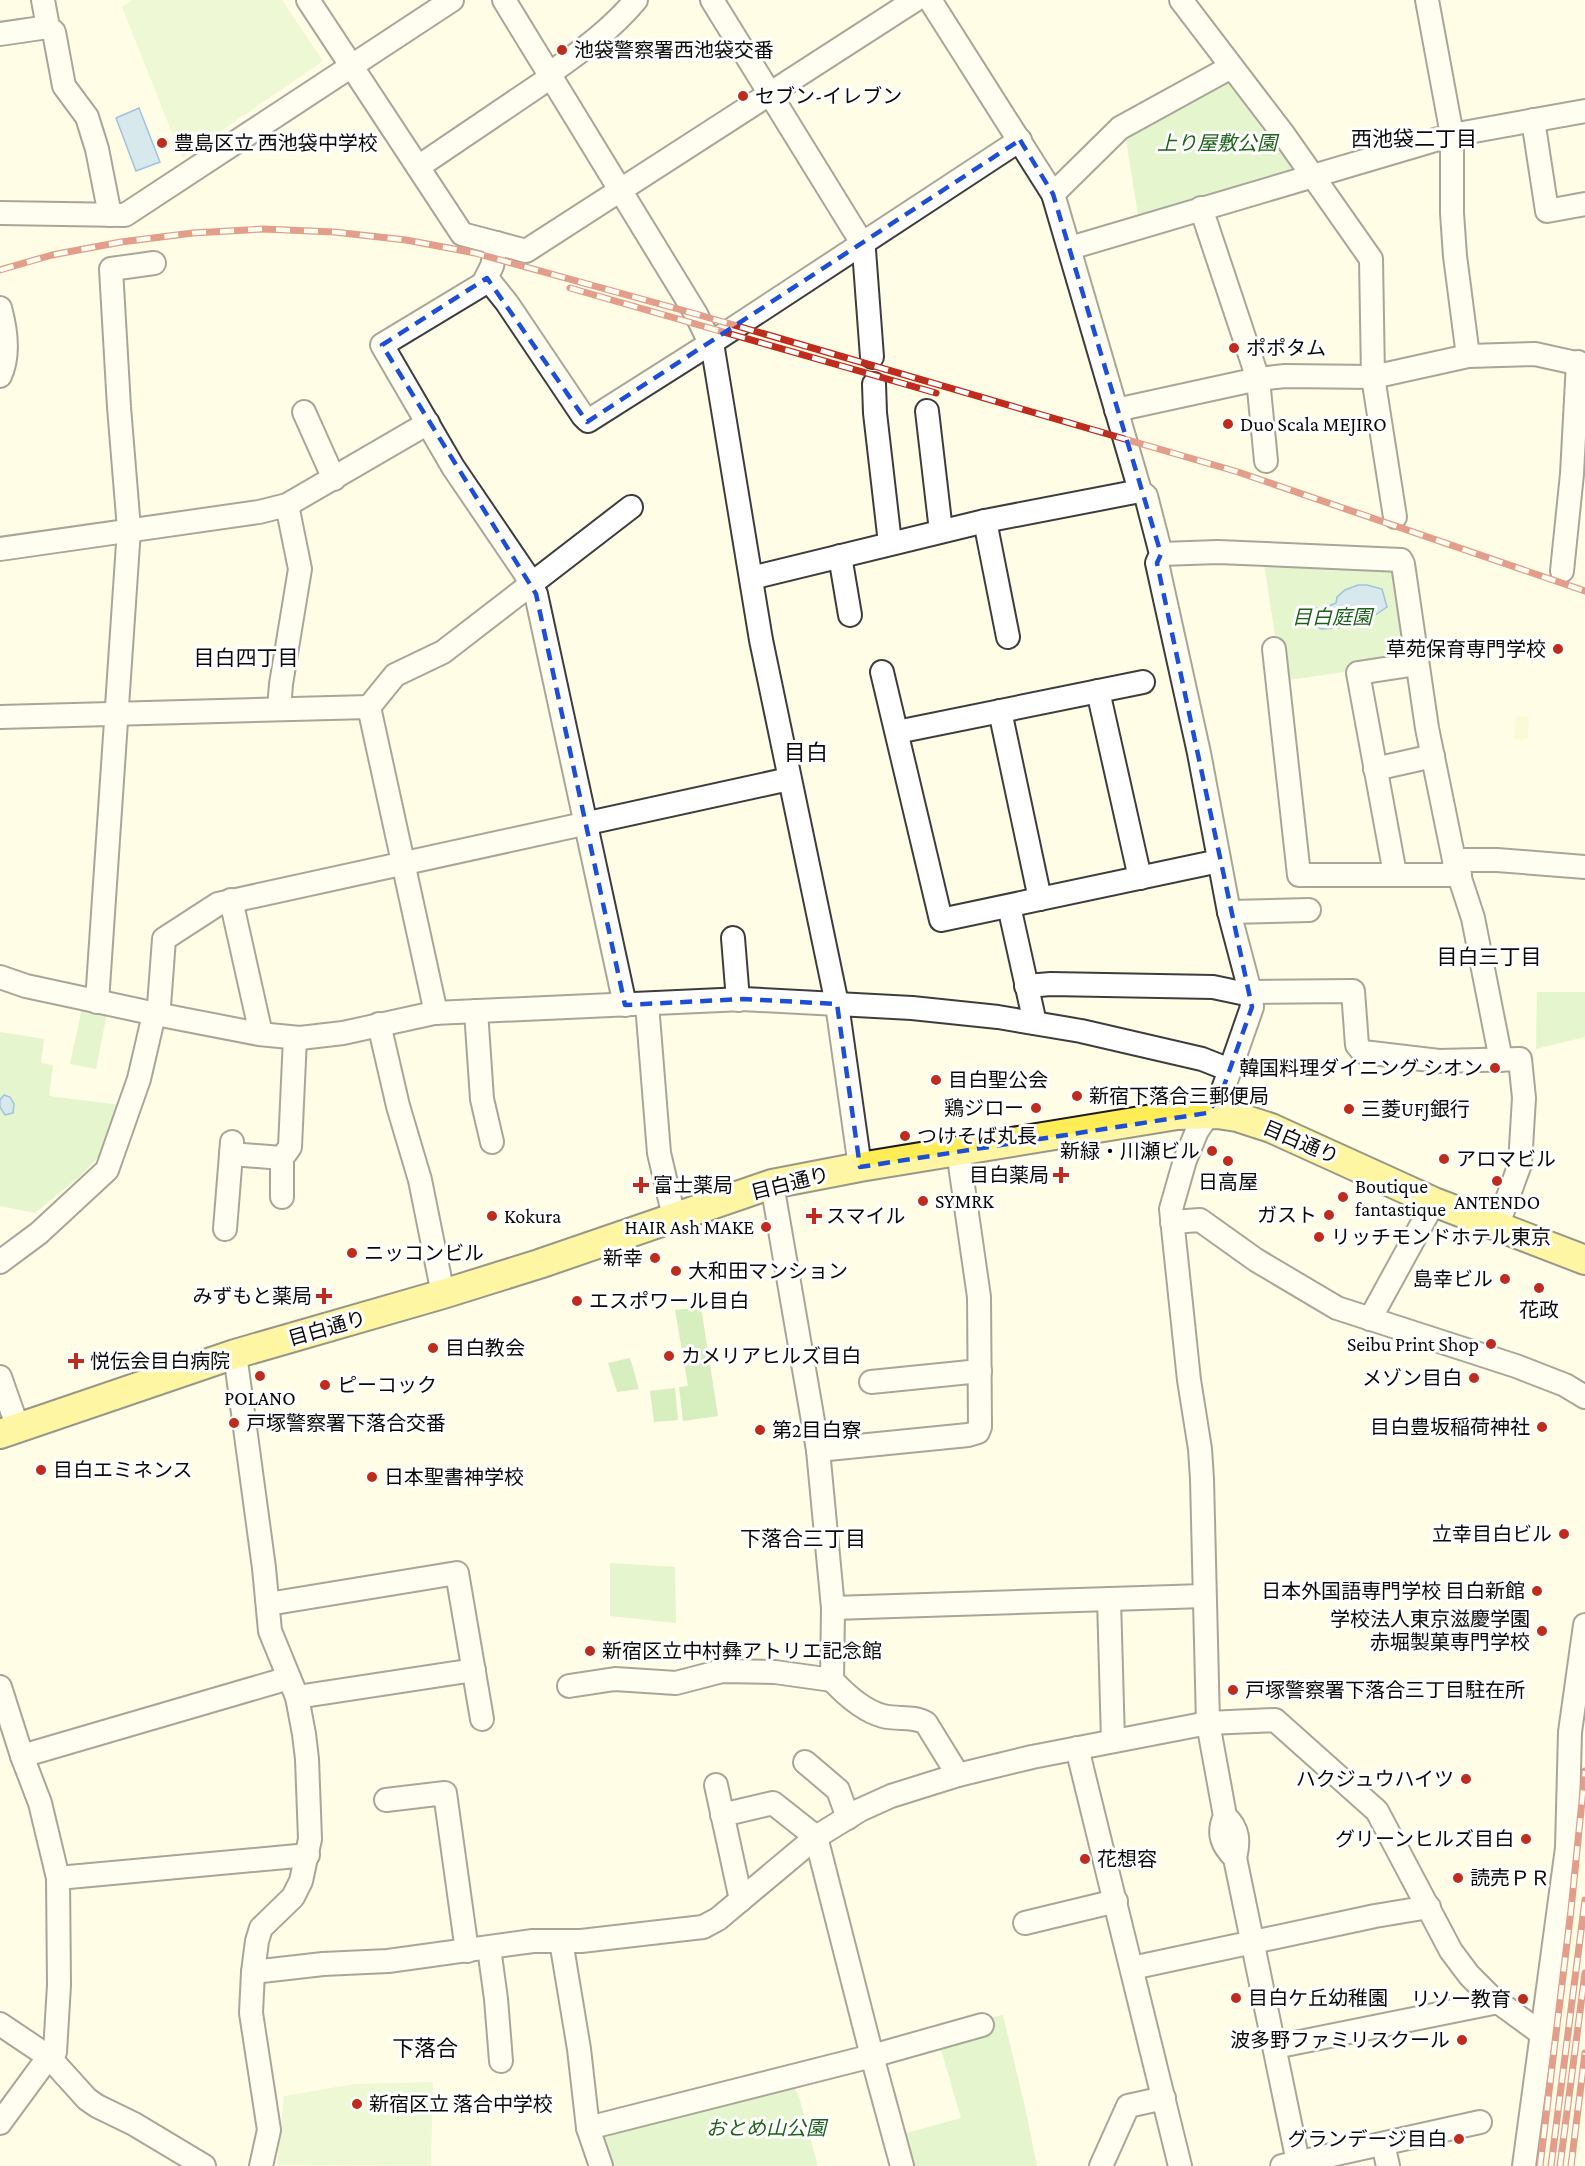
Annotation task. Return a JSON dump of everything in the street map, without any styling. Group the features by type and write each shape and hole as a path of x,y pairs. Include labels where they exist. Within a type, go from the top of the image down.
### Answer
{"main road":[{"name":"目白通り","path":"9,1431 235,1354 539,1264 772,1184 860,1167 1177,1115 1208,1113 1237,1117 1271,1128 1434,1202 1585,1260"}],"street":[{"path":"43,0 48,27 54,32 64,86 87,117 97,149 110,215"},
{"path":"308,0 462,234 526,251 915,0"},
{"path":"0,213 125,215 452,0"},
{"path":"504,0 711,343 751,578 789,779 837,1004 860,1167"},
{"path":"418,167 550,75 620,19 636,0"},
{"path":"712,0 862,243 872,357"},
{"path":"930,0 1053,194 1140,491 1146,496 1161,554 1157,563 1199,753 1229,912 1251,993 1252,1007 1220,1097 1197,1131 1185,1160 1173,1199 1172,1222 1189,1380 1200,1449 1204,1507 1208,1722 1225,1816 1233,1824 1238,1834 1235,1858 1275,2047 1290,2164 1480,2122"},
{"path":"1181,0 1313,176 1371,260 1373,377 1395,517"},
{"path":"1427,0 1452,135 1452,213 1455,256 1468,356"},
{"path":"0,34 48,27"},
{"path":"1053,194 1120,128 1231,67"},
{"path":"1070,248 1452,135 1585,111"},
{"path":"1533,120 1547,211 1585,204"},
{"path":"487,278 507,303 586,421 711,343 1020,140"},
{"path":"1201,208 1258,379 1266,461"},
{"path":"497,243 487,278 483,284 382,345 453,467 536,594 584,824 636,1004 659,1153 674,1217"},
{"path":"97,1002 129,529 111,269 153,263"},
{"path":"0,308 5,327 6,354 0,376"},
{"path":"1116,410 1258,379 1285,376 1373,377 1468,356 1535,354 1582,364 1562,571"},
{"path":"874,384 874,413 890,543"},
{"path":"927,411 941,531"},
{"path":"304,412 334,479"},
{"path":"0,549 287,506 428,423"},
{"path":"751,578 985,521 1140,491"},
{"path":"279,709 300,569 287,506"},
{"path":"369,707 394,675 443,652 631,507"},
{"path":"985,521 1008,637"},
{"path":"1161,554 1218,552 1401,560 1432,756 1457,867 1473,918 1501,1060"},
{"path":"840,556 850,615"},
{"path":"1274,649 1299,875 1395,874 1497,860 1585,867"},
{"path":"1395,874 1358,673 1417,664"},
{"path":"882,672 941,920 1219,861"},
{"path":"897,732 1143,682"},
{"path":"1098,691 1140,878"},
{"path":"0,717 369,707"},
{"path":"369,707 436,1013"},
{"path":"1000,711 1041,899"},
{"path":"1375,769 1432,756"},
{"path":"0,1262 39,1233 107,1170 139,1079 152,1023 159,1006 164,939 218,904 789,779"},
{"path":"231,900 261,1034"},
{"path":"1010,906 1035,1023"},
{"path":"1229,912 1309,910"},
{"path":"733,938 738,1000"},
{"path":"0,977 26,986 97,1002 261,1034 295,1038 343,1033 436,1013 738,1000 912,1008 998,1017 1203,1059 1230,1070"},
{"path":"1026,986 1051,984 1213,987 1251,993 1353,991 1357,1045 1363,1052 1439,1061 1520,1059 1524,1098 1520,1164 1497,1227"},
{"path":"476,1011 482,1099 492,1142"},
{"path":"379,1024 398,1106 420,1180 443,1294"},
{"path":"282,1197 282,1158 290,1147 295,1038"},
{"path":"225,1229 231,1148 282,1158"},
{"path":"818,1450 978,1432 980,1427 980,1297 958,1151"},
{"path":"772,1184 818,1450 833,1608 832,1680"},
{"path":"1370,1319 1434,1202"},
{"path":"1172,1222 1200,1220 1256,1260 1337,1308 1516,1366 1565,1385 1585,1398"},
{"path":"235,1354 270,1631 293,1688 307,1759 310,1839 301,1881 293,1897 261,1928 257,1941 251,2013 269,2130 261,2166"},
{"path":"871,1382 980,1371"},
{"path":"0,1377 9,1431"},
{"path":"268,1604 457,1573 482,1719"},
{"path":"833,1608 1204,1596"},
{"path":"1109,1599 1113,1741"},
{"path":"1524,2166 1567,1848 1570,1732 1585,1625"},
{"path":"22,1756 293,1688 474,1670"},
{"path":"569,1686 615,1679 676,1683 722,1671 775,1672 832,1680 844,1692 867,1708 884,1716 919,1719 926,1723 957,1775"},
{"path":"0,1687 40,1803 58,1878 59,1985 55,2052 0,2122"},
{"path":"253,1972 323,1964 388,1961 533,1941 604,1939 702,1927 718,1920 816,1837 891,1796 957,1775 1032,1756 1208,1722 1275,1720 1377,1811 1451,1951 1469,1975 1498,2002 1542,2034"},
{"path":"1077,1748 1180,2166"},
{"path":"805,1762 838,1790 848,1818"},
{"path":"716,1785 741,1900"},
{"path":"386,1800 445,1793 478,1949 496,1999 501,2061"},
{"path":"722,1815 773,1803 816,1837 902,2166"},
{"path":"58,1878 308,1855"},
{"path":"1026,1923 1116,1901"},
{"path":"1132,1968 1429,1906"},
{"path":"561,1941 579,2049 588,2128 601,2166"},
{"path":"1275,2047 1498,2002"},
{"path":"0,2024 49,2057 87,2099 204,2166"},
{"path":"588,2128 872,2056 982,2025"},
{"path":"1101,2166 1128,2106 1164,2098"},
{"path":"1383,2144 1388,2166"}],"highlighted area":[{"path":"1020,140 1053,194 1161,554 1157,563 1251,995 1252,1007 1220,1097 1207,1113 860,1167 837,1004 743,999 625,1005 536,594 382,345 487,278 587,422"}],"green space":[{"path":"132,0 282,0 323,61 182,158 122,7"},
{"name":"上り屋敷公園","path":"1231,73 1305,172 1139,222 1125,133"},
{"name":"目白庭園","path":"1263,557 1401,563 1414,662 1282,681"},
{"path":"1516,716 1529,717 1528,737 1524,740 1514,739"},
{"path":"1537,992 1585,992 1585,1037 1536,1049"},
{"path":"82,1008 107,1013 96,1069 70,1064"},
{"path":"0,1032 44,1039 41,1063 53,1065 49,1096 121,1105 104,1151 79,1177 35,1213 0,1206"},
{"path":"701,1307 718,1416 683,1421 679,1387 688,1386 675,1310"},
{"path":"630,1358 639,1389 617,1392 608,1363"},
{"path":"675,1388 678,1420 654,1422 650,1391"},
{"path":"610,1563 675,1567 676,1623 610,1616"},
{"path":"1003,2015 1037,2166 911,2166 903,2134 961,2118 938,2040 985,2019"},
{"name":"新宿区立 落合中学校","path":"433,2082 431,2166 277,2165 284,2096 355,2084"},
{"name":"おとめ山公園","path":"792,2082 799,2097 818,2166 609,2166 600,2133"}],"water":[{"path":"139,108 160,162 136,171 116,118"},
{"path":"1358,585 1382,589 1387,607 1363,622 1341,628 1321,629 1313,624 1311,617 1316,608 1321,609 1336,603 1337,597 1345,590"},
{"path":"4,1095 10,1097 14,1104 13,1113 5,1115 0,1107 0,1100"}],"railway":[{"path":"0,270 52,255 121,242 193,233 263,229 334,232 406,240 475,253 696,314 1238,472 1585,591"},
{"path":"570,288 936,393"},
{"path":"1540,2166 1571,1910 1585,1771"},
{"path":"1551,2166 1585,1900"},
{"path":"1560,2166 1585,1973"},
{"path":"1571,2166 1585,2053"}],"place":[{"name":"池袋警察署西池袋交番","path":"562,50"},
{"name":"セブン-イレブン","path":"743,96"},
{"name":"豊島区立 西池袋中学校","path":"162,143"},
{"name":"ポポタム","path":"1234,348"},
{"name":"Duo Scala MEJIRO","path":"1228,424"},
{"name":"草苑保育専門学校","path":"1558,649"},
{"name":"韓国料理ダイニング シオン","path":"1495,1068"},
{"name":"目白聖公会","path":"936,1080"},
{"name":"新宿下落合三郵便局","path":"1077,1096"},
{"name":"鶏ジロー","path":"1036,1108"},
{"name":"三菱UFJ銀行","path":"1349,1109"},
{"name":"つけそば丸長","path":"905,1136"},
{"name":"新緑・川瀬ビル","path":"1212,1151"},
{"name":"アロマビル","path":"1444,1159"},
{"name":"日高屋","path":"1228,1161"},
{"name":"目白薬局","path":"1061,1175"},
{"name":"ANTENDO","path":"1497,1181"},
{"name":"富士薬局","path":"641,1185"},
{"name":"Boutique fantastique","path":"1343,1197"},
{"name":"SYMRK","path":"923,1201"},
{"name":"ガスト","path":"1329,1215"},
{"name":"Kokura","path":"492,1216"},
{"name":"スマイル","path":"814,1216"},
{"name":"HAIR Ash MAKE","path":"766,1227"},
{"name":"リッチモンドホテル東京","path":"1319,1237"},
{"name":"ニッコンビル","path":"352,1253"},
{"name":"新幸","path":"655,1258"},
{"name":"大和田マンション","path":"676,1271"},
{"name":"島幸ビル","path":"1505,1279"},
{"name":"花政","path":"1539,1288"},
{"name":"みずもと薬局","path":"324,1296"},
{"name":"エスポワール目白","path":"577,1301"},
{"name":"Seibu Print Shop","path":"1491,1344"},
{"name":"目白教会","path":"433,1348"},
{"name":"カメリアヒルズ目白","path":"669,1356"},
{"name":"悦伝会目白病院","path":"76,1361"},
{"name":"POLANO","path":"260,1376"},
{"name":"メゾン目白","path":"1474,1378"},
{"name":"ピーコック","path":"325,1385"},
{"name":"戸塚警察署下落合交番","path":"234,1423"},
{"name":"目白豊坂稲荷神社","path":"1542,1427"},
{"name":"第2目白寮","path":"760,1430"},
{"name":"目白エミネンス","path":"41,1470"},
{"name":"日本聖書神学校","path":"372,1477"},
{"name":"立幸目白ビル","path":"1564,1534"},
{"name":"日本外国語専門学校 目白新館","path":"1537,1591"},
{"name":"学校法人東京滋慶学園 赤堀製菓専門学校","path":"1542,1631"},
{"name":"新宿区立中村彝アトリエ記念館","path":"590,1651"},
{"name":"戸塚警察署下落合三丁目駐在所","path":"1233,1690"},
{"name":"ハクジュウハイツ","path":"1466,1779"},
{"name":"グリーンヒルズ目白","path":"1526,1839"},
{"name":"花想容","path":"1085,1859"},
{"name":"読売ＰＲ","path":"1458,1878"},
{"name":"目白ケ丘幼稚園","path":"1236,1998"},
{"name":"リソー教育","path":"1523,1999"},
{"name":"波多野ファミリスクール","path":"1462,2040"},
{"name":"新宿区立 落合中学校","path":"357,2104"},
{"name":"グランデージ目白","path":"1459,2139"}],"district":[{"name":"西池袋二丁目","path":"1414,139"},
{"name":"目白四丁目","path":"246,658"},
{"name":"目白","path":"806,752"},
{"name":"目白三丁目","path":"1489,957"},
{"name":"下落合三丁目","path":"803,1539"},
{"name":"下落合","path":"425,2048"}]}
